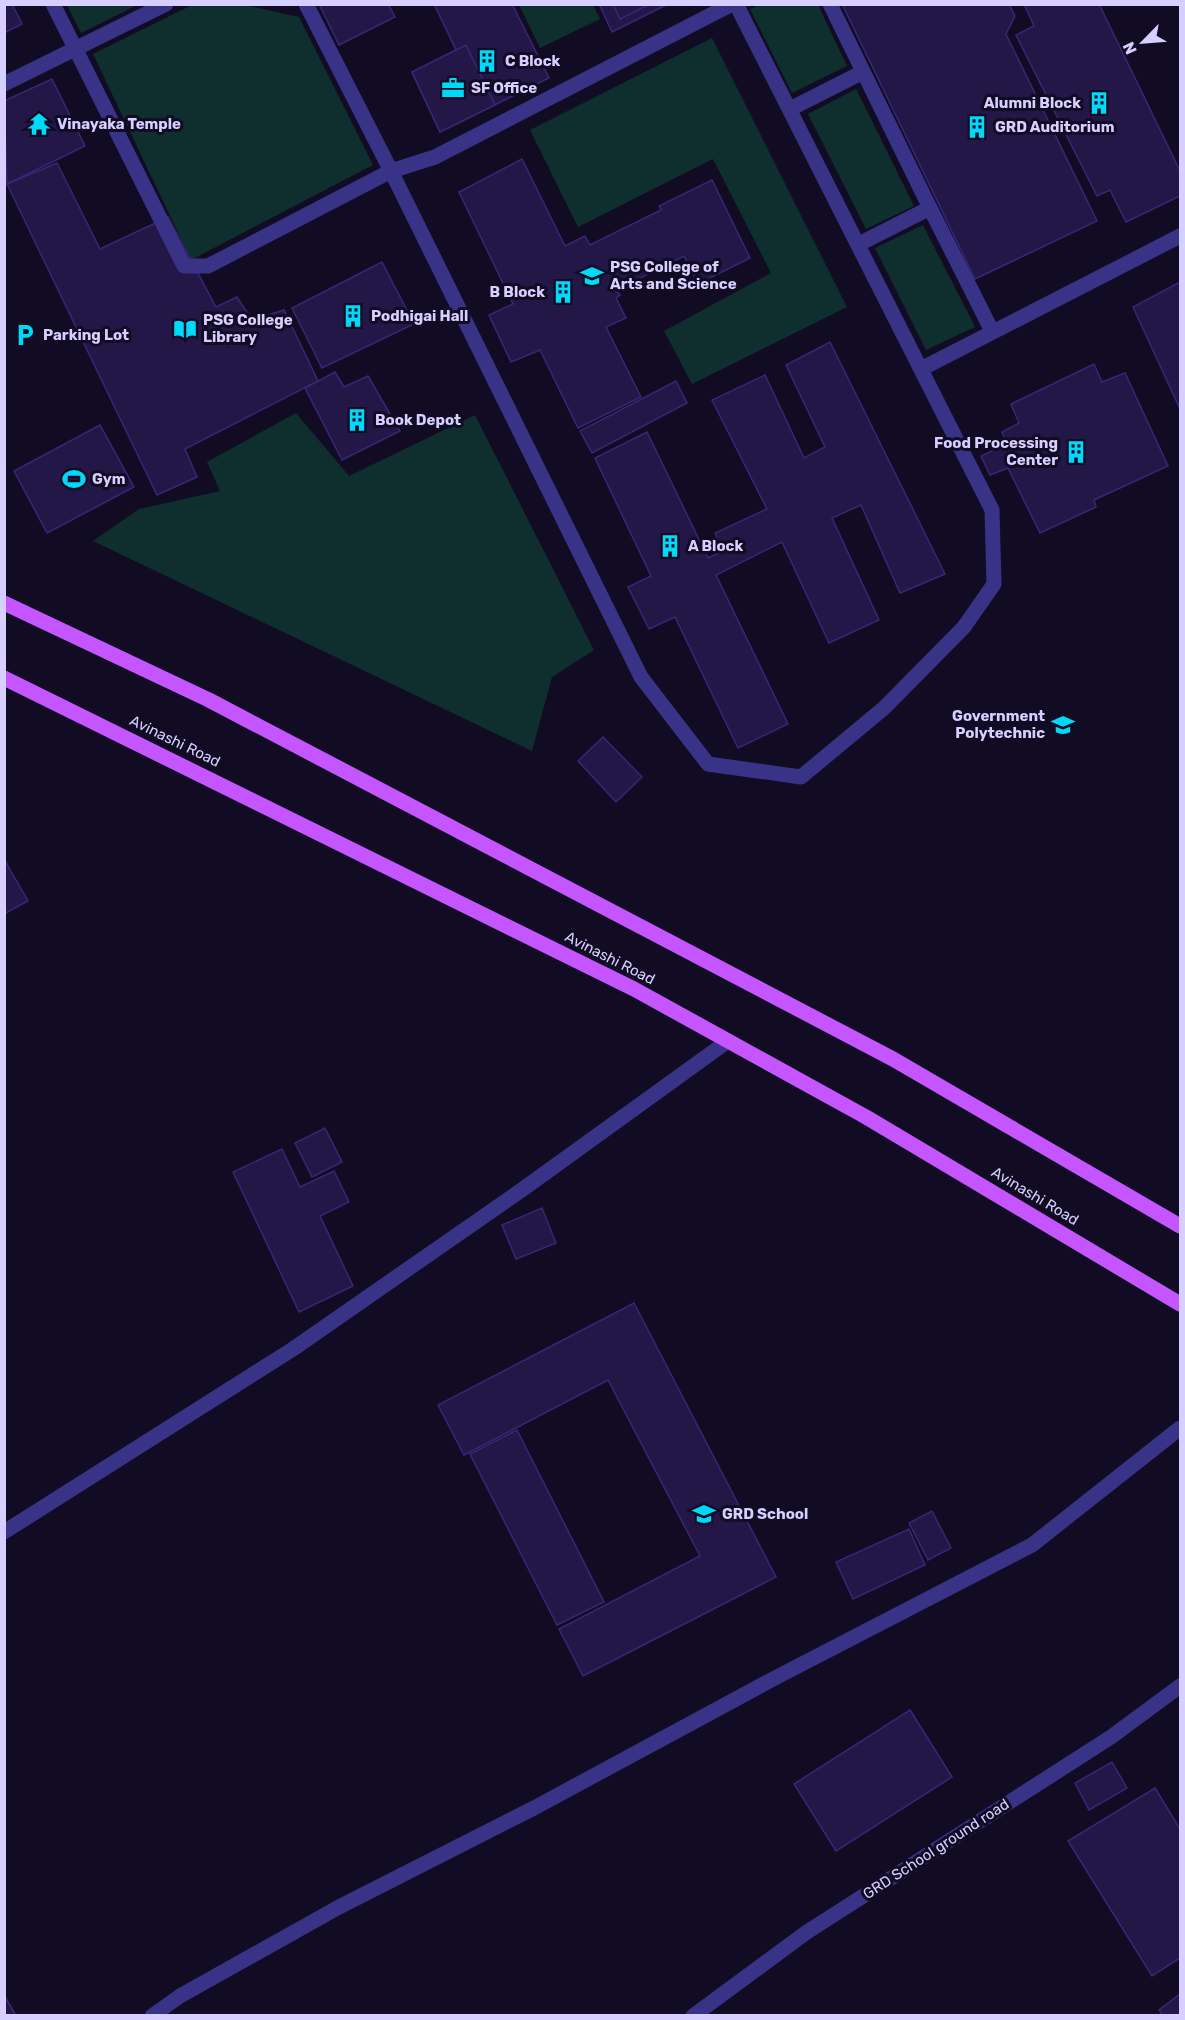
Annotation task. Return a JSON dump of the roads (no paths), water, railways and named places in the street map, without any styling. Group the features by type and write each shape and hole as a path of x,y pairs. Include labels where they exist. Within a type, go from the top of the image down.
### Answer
{"main road":[{"path":"4,603 209,700 893,1059 1180,1226"},
{"name":"Avinashi Road","path":"4,678 634,989 866,1117 1180,1304"}],"street":[{"path":"53,4 184,266 208,266 391,171 435,157 734,4 859,244 992,510 994,584 964,627 884,708 801,777 708,764 641,677 391,171 306,4"},
{"path":"4,84 77,50 166,4"},
{"path":"830,4 992,331"},
{"path":"790,109 863,72"},
{"path":"859,244 930,208"},
{"path":"921,369 1180,236"},
{"path":"4,1532 293,1349 523,1189 728,1041"},
{"path":"152,2016 180,1996 339,1907 534,1808 773,1678 1032,1545 1180,1428"},
{"name":"GRD School ground road","path":"693,2016 807,1932 1111,1737 1180,1686"}],"place":[{"name":"C Block","path":"487,61"},
{"name":"SF Office","path":"453,88"},
{"name":"Alumni Block","path":"1099,103"},
{"name":"Vinayaka Temple","path":"39,124"},
{"name":"GRD Auditorium","path":"977,127"},
{"name":"PSG College of Arts and Science","path":"592,276"},
{"name":"B Block","path":"563,292"},
{"name":"Podhigai Hall","path":"353,316"},
{"name":"PSG College Library","path":"185,329"},
{"name":"Parking Lot","path":"25,335"},
{"name":"Book Depot","path":"357,420"},
{"name":"Food Processing Center","path":"1076,452"},
{"name":"Gym","path":"74,479"},
{"name":"A Block","path":"670,546"},
{"name":"Government Polytechnic","path":"1063,725"},
{"name":"GRD School","path":"704,1514"}]}
